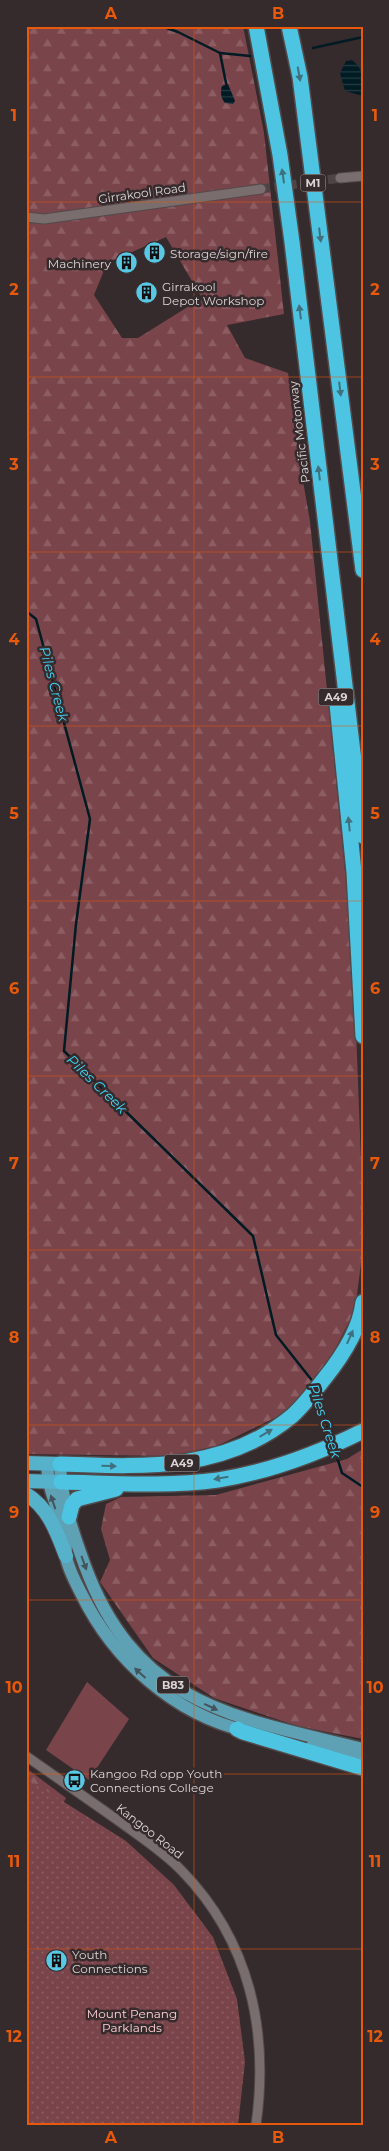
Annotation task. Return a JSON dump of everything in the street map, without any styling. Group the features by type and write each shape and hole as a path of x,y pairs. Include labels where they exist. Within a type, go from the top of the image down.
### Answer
{"highway":[{"name":"Pacific Motorway","path":"256,26 278,146 292,242 363,836"},
{"name":"M1","path":"289,26 300,77 361,540 363,570"},
{"name":"A49","path":"325,522 320,540 354,872 363,1036"},
{"name":"A49","path":"26,1463 116,1466 191,1462 214,1456 247,1443 292,1416 332,1370 349,1342 362,1311 363,1302"},
{"name":"A49","path":"26,1481 142,1484 218,1480 291,1462 319,1452 363,1431"},
{"path":"69,1517 72,1505 77,1499 104,1491 142,1484"},
{"path":"26,1494 42,1507 52,1522 66,1556"},
{"path":"237,1728 244,1732 363,1768"}],"main road":[{"name":"B83","path":"53,1464 54,1482 66,1538 66,1556 77,1585 96,1622 132,1666 163,1692 188,1708 237,1728 363,1758"},
{"name":"B83","path":"54,1482 69,1517 91,1582 101,1603 124,1640 150,1667 193,1698 236,1716 363,1749"}],"street":[{"path":"340,178 363,176"},
{"name":"Girrakool Road","path":"26,217 44,219 261,189"},
{"name":"Kangoo Road","path":"26,1756 156,1848 182,1872 216,1914 228,1934 248,1979 256,2020 261,2069 256,2125"}],"green space":[{"path":"26,26 243,26 264,133 284,314 227,325 245,358 288,373 298,453 310,521 353,949 363,1215 363,1248 355,1310 326,1367 287,1412 217,1446 171,1456 26,1454","holes":["166,237 202,298 138,338 122,338 94,295 107,263"]},
{"path":"363,1449 363,1739 297,1726 214,1698 153,1658 100,1582 110,1560 101,1529 106,1504 121,1497 216,1495 347,1459"},
{"path":"87,1682 129,1719 89,1780 46,1750"},
{"path":"26,1768 66,1798 62,1805 26,1803"},
{"name":"Mount Penang Parklands","path":"26,1778 126,1841 174,1885 213,1937 237,1999 245,2062 238,2125 26,2125"}],"water":[{"path":"352,60 361,72 363,96 345,91 340,73 346,61"},
{"path":"228,84 235,101 233,104 225,103 222,97 222,86"}],"waterway":[{"path":"161,26 178,32 220,53 250,56"},
{"path":"313,48 363,37"},
{"path":"220,53 227,88"},
{"name":"Piles Creek","path":"26,611 36,619 90,819 76,924 64,1051 253,1236 276,1335 314,1383"},
{"name":"Piles Creek","path":"318,1396 332,1441"},
{"name":"Piles Creek","path":"335,1451 342,1473 363,1487"}],"tunnel":[{"path":"261,189 340,178"}],"place":[{"name":"Storage/sign/fire","path":"154,253"},
{"name":"Machinery","path":"127,263"},
{"name":"Girrakool Depot Workshop","path":"146,293"},
{"name":"Kangoo Rd opp Youth Connections College","path":"74,1780"},
{"name":"Youth Connections","path":"56,1961"}]}
